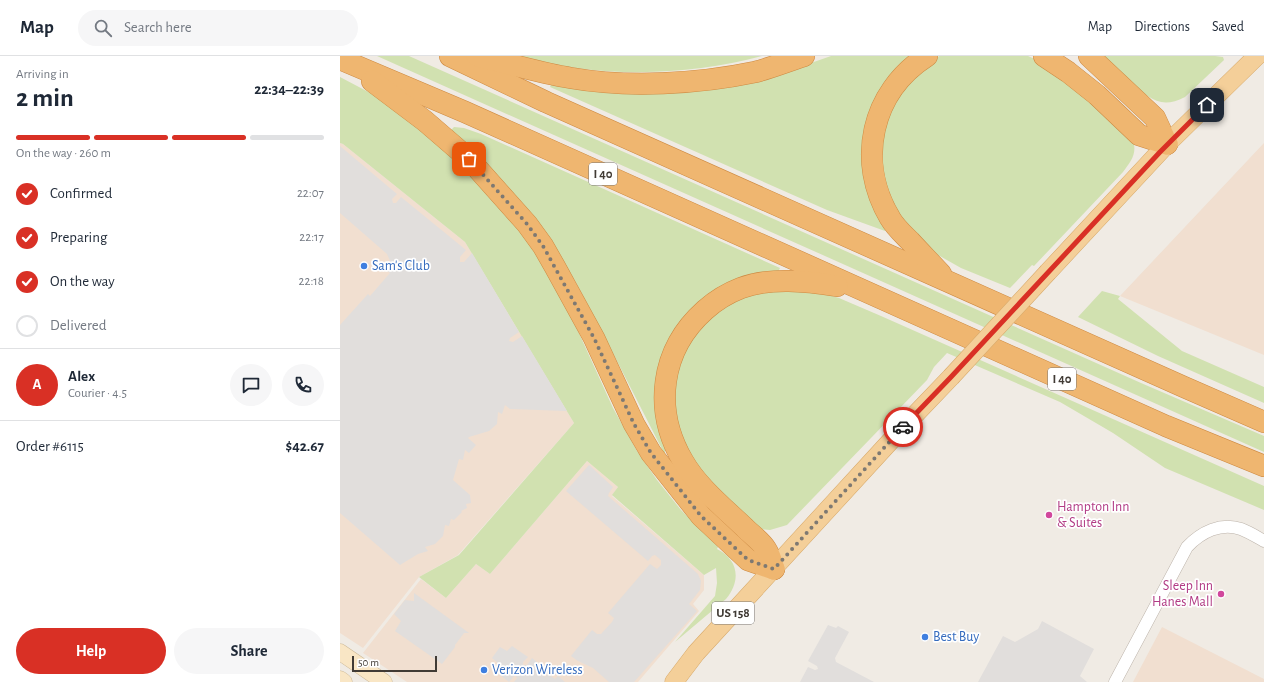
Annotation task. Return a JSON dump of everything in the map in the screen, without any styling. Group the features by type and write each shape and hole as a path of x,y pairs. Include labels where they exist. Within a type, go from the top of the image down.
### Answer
{"highway":[{"path":"450,56 546,102 1264,422"},
{"path":"476,56 570,78 593,81 652,84 699,80 755,71 804,56"},
{"path":"927,56 909,69 898,81 882,106 872,138 873,171 881,200 891,220 948,282"},
{"path":"1044,56 1068,72 1097,95 1139,135 1167,144"},
{"path":"1089,56 1155,118 1167,144"},
{"path":"342,60 425,121 469,159 527,224 552,262 594,338 634,424 651,453 701,516 748,560 774,569"},
{"name":"I 40","path":"342,60 465,112 1166,426 1264,466"},
{"path":"774,569 766,548 706,491 683,462 670,432 665,408 664,388 669,363 683,334 693,320 715,301 741,288 770,281 811,282 861,289"}],"main road":[{"name":"US 158","path":"674,682 696,653 907,423 1167,144 1257,56"},
{"path":"340,652 384,682"},
{"path":"340,679 344,682"}],"street":[{"path":"1115,682 1187,547 1194,539 1210,530 1230,527 1241,530 1264,541"}],"shaded area":[{"path":"340,143 465,242 574,423 458,555 419,577 363,648 340,633"},
{"path":"1264,143 1264,355 1120,296"},
{"path":"340,146 397,194 392,199 393,203 396,203 401,197 466,250 460,257 460,262 464,262 472,253 519,332 510,338 509,341 513,342 522,336 567,411 510,409 505,405 502,414 498,412 497,424 489,431 469,437 468,438 476,445 469,453 465,450 463,460 459,459 453,480 470,495 471,503 466,504 467,508 461,511 462,512 454,520 451,519 449,526 445,525 443,536 435,544 425,547 428,551 418,554 400,565 340,513 340,325 368,294 370,296 390,273 385,269 391,263 387,254 340,213"},
{"path":"587,461 618,487 612,496 704,575 704,590 693,604 699,611 638,682 407,682 363,653 421,579 446,598 476,564 490,574"},
{"path":"589,465 613,487 608,496 698,574 701,581 700,590 689,604 697,611 634,682 609,682 593,668 571,656 592,630 597,634 601,634 612,622 614,618 608,613 650,564 657,569 661,565 661,560 655,555 648,561 566,491"},
{"path":"414,593 469,633 464,633 442,664 395,631 401,621 394,614 405,600 414,601"},
{"path":"1042,621 1094,649 1080,676 1087,682 978,682 1003,636 1015,642 1038,629"},
{"path":"828,625 836,628 838,626 849,632 835,658 836,662 874,682 800,682 808,667 815,670 818,669 817,666 808,661"},
{"path":"1162,627 1264,679 1264,682 1133,682"},
{"path":"512,646 528,657 523,662 523,665 527,665 532,658 543,667 539,673 545,677 548,674 555,679 558,676 565,682 514,682 517,678 515,675 509,682 495,671 499,664 492,658 500,647 507,651"}],"green space":[{"path":"377,56 409,56 1141,383 1264,436 1264,452"},
{"path":"518,56 762,56 702,68 640,72 578,68"},
{"path":"831,56 915,56 879,100 886,226 885,231 827,210 550,87 553,81 788,71"},
{"path":"939,56 1028,56 1046,64 1063,75 1134,144 1133,155 1123,172 1034,266 1032,265 1010,288 961,268 938,255 917,239 888,202 877,154 895,95"},
{"path":"1102,56 1215,56 1223,57 1224,60 1185,97 1176,101 1162,102 1149,97"},
{"path":"340,77 376,96 435,136 528,238 568,309 613,408 637,451 657,480 681,510 718,547 717,549 730,559 736,578 731,592 726,599 675,642 715,596 717,583 716,568 704,575 612,495 618,487 587,461 490,574 476,564 446,598 419,577 459,555 574,423 465,242 340,143"},
{"path":"454,127 464,128 481,134 780,268 777,274 675,332 668,448 665,449 665,455 574,279 549,241 451,130"},
{"path":"758,289 809,289 839,298 881,316 1264,486 1264,510 1165,468 1113,433 1060,402 947,353 934,367 927,380 787,525 770,530 759,529 704,478 673,424 673,371 705,317"},
{"path":"1102,291 1120,296 1118,299 1182,351 1264,387 1264,403 1158,356 1078,317"}],"way so far":[{"path":"469,159 527,224 543,246 594,338 634,424 651,453 701,516 748,560 774,569 903,427"}],"place":[{"name":"Sam's Club","path":"364,266"},
{"name":"Hampton Inn & Suites","path":"1049,515"},
{"name":"Sleep Inn Hanes Mall","path":"1221,594"},
{"name":"Best Buy","path":"925,637"},
{"name":"Verizon Wireless","path":"484,670"}],"route":[{"path":"903,427 1167,144 1207,105"}]}
